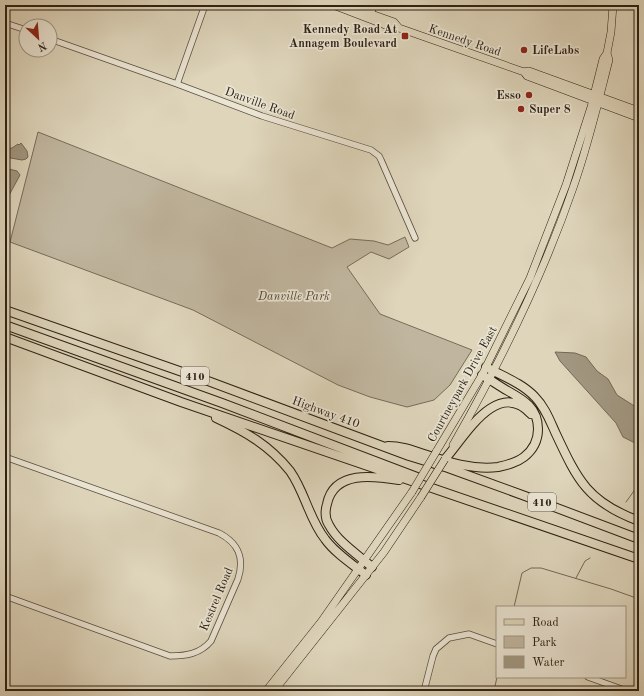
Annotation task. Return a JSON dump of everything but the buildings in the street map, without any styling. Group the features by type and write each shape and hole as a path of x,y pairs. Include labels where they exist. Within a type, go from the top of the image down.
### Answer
{"highway":[{"name":"Highway 410","path":"5,310 208,381 383,446 518,493 639,539"},
{"path":"5,325 251,414 591,542"},
{"name":"410","path":"5,338 181,402 471,500 639,559"},
{"path":"486,367 522,387 536,397 547,414 579,479 592,494 612,509 639,521"},
{"path":"383,446 399,446 468,466 493,467 511,464 527,455 536,443 538,431 536,416 528,403 482,375"},
{"path":"181,402 244,431 266,446 290,473 305,498 325,540 337,552 366,575"},
{"path":"445,459 474,422 486,411 502,403 515,403 527,409 536,421 538,431"},
{"path":"372,567 336,536 327,523 325,511 328,499 335,488 347,480 362,476 403,481 436,492 471,500"},
{"path":"604,526 622,527 639,533"}],"main road":[{"name":"Kennedy Road","path":"333,5 370,17"},
{"name":"Kennedy Road","path":"346,5 393,28 400,28 524,72 529,71 639,118"},
{"name":"Courtneypark Drive East","path":"266,691 321,622 365,561 412,492 482,375 530,278 566,185 609,60 607,53 611,32 613,5"},
{"name":"Kennedy Road","path":"596,99 639,111"},
{"name":"Courtneypark Drive East","path":"274,691 384,552 445,459 490,380 536,281 574,188 596,99"}],"street":[{"path":"177,84 205,5"},
{"path":"370,17 374,5"},
{"path":"5,23 18,27"},
{"name":"Danville Road","path":"58,42 262,116 371,150 379,156 415,238"},
{"name":"Kestrel Road","path":"5,457 219,533 230,539 236,546 242,562 238,579 210,641 206,647 180,656 170,656 5,596"},
{"path":"424,691 436,649 449,638 469,634 496,644"},
{"path":"591,678 627,691"}],"green space":[{"name":"Danville Park","path":"38,132 332,248 350,239 374,241 388,245 405,237 409,247 389,259 371,252 347,267 380,314 472,350 450,385 434,400 407,407 370,397 338,385 193,310 10,242"}],"water":[{"path":"21,143 27,151 28,157 26,159 22,160 5,157 5,149 12,148"},
{"path":"5,168 17,171 20,175 7,199 5,199"},
{"path":"555,352 575,353 586,357 597,371 608,379 617,395 639,409 639,445 623,437 616,423 560,361"}],"waterway":[{"path":"626,502 639,484"},
{"path":"576,578 585,561 590,558"},
{"path":"514,606 522,573 531,568 541,568 639,599"},
{"path":"494,691 497,678"}],"place":[{"name":"Kennedy Road At Annagem Boulevard","path":"405,36"},
{"name":"LifeLabs","path":"524,50"},
{"name":"Esso","path":"529,95"},
{"name":"Super 8","path":"521,109"}]}
